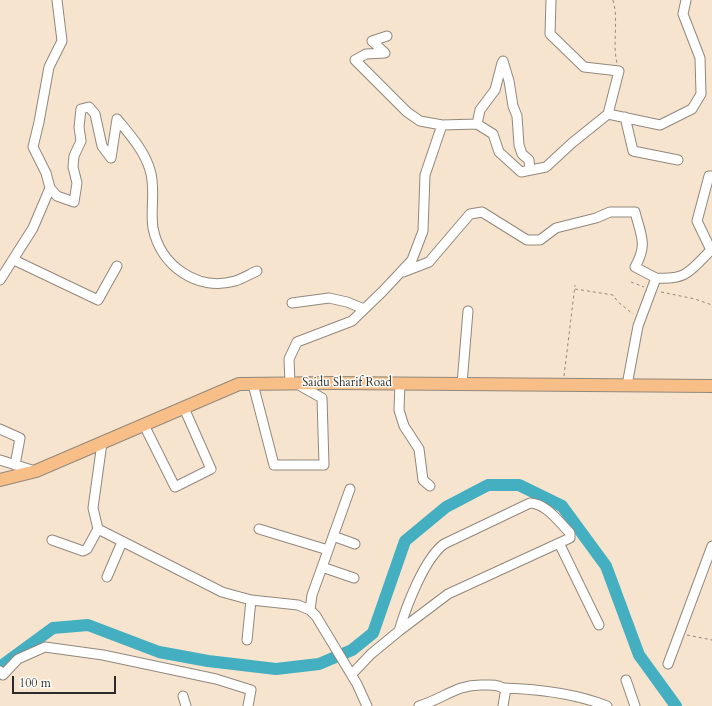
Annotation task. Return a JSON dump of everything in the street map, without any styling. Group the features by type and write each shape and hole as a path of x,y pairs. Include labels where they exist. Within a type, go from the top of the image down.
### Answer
{"main road":[{"name":"Saidu Sharif Road","path":"0,480 36,471 239,384 400,383 712,386"}],"street":[{"path":"57,0 62,41 49,67 41,115 33,147 46,173 50,188 57,196 74,202 77,183 73,167 74,156 81,140 79,127 81,109 89,107 95,114 102,146 111,158 117,118 142,150 151,170 154,198 153,227 163,255 182,274 206,283 234,281 257,271"},
{"path":"387,36 372,41 385,52 366,54 355,60 407,112 420,121 442,125 477,124 493,134 499,152 521,172 546,167 572,143 608,114 619,71 584,67 550,34 551,0"},
{"path":"608,114 660,125 692,109 700,94 700,58 682,14 686,0"},
{"path":"477,124 480,110 496,90 503,62 510,80 519,145 522,154 529,160 530,170"},
{"path":"625,117 633,151 678,160"},
{"path":"253,384 274,465 324,465 322,398 293,383 289,359 297,342 352,321 412,260 423,231 424,175 442,125"},
{"path":"400,273 429,262 470,214 482,212 527,240 540,240 556,228 596,218 610,212 635,212 644,242 635,268 656,278 674,279 690,272 711,250 697,221 709,176 712,176"},
{"path":"0,280 33,228 50,188"},
{"path":"14,260 98,300 117,266"},
{"path":"627,385 640,320 656,278"},
{"path":"292,303 329,298 347,302 364,309"},
{"path":"462,384 468,311"},
{"path":"400,383 399,410 404,426 419,449 423,480 430,486"},
{"path":"144,425 175,487 211,469 184,408"},
{"path":"0,429 20,438 15,465"},
{"path":"52,540 83,550 87,549 98,529 93,508 102,443"},
{"path":"0,460 36,471"},
{"path":"310,610 312,595 350,489"},
{"path":"352,674 371,654 448,594 570,538 570,533 546,508 536,503 530,503 444,544 438,548 416,584 399,631"},
{"path":"98,529 222,592 251,600 298,605 310,610 316,616 347,665 367,706"},
{"path":"259,529 328,550"},
{"path":"333,536 355,544"},
{"path":"107,577 122,542"},
{"path":"559,543 599,625"},
{"path":"668,664 712,546"},
{"path":"322,567 354,578"},
{"path":"247,640 251,600"},
{"path":"0,671 3,675 18,659 45,647 103,655 216,679 251,690 248,706"},
{"path":"626,680 635,706"},
{"path":"419,706 436,704 459,687 472,684 496,684 506,688 566,694 590,699 607,706"},
{"path":"503,706 506,688"},
{"path":"183,696 186,706"}],"path":[{"path":"613,0 617,13 615,56 619,71"},
{"path":"631,282 651,289 696,299 712,305"},
{"path":"562,384 576,284"},
{"path":"575,289 613,295 618,302 640,320"},
{"path":"680,634 712,640"}],"waterway":[{"path":"0,667 53,628 88,625 159,652 208,661 276,669 319,664 352,650 373,633 405,541 446,507 488,485 519,485 562,506 606,566 639,655 676,706"}]}
